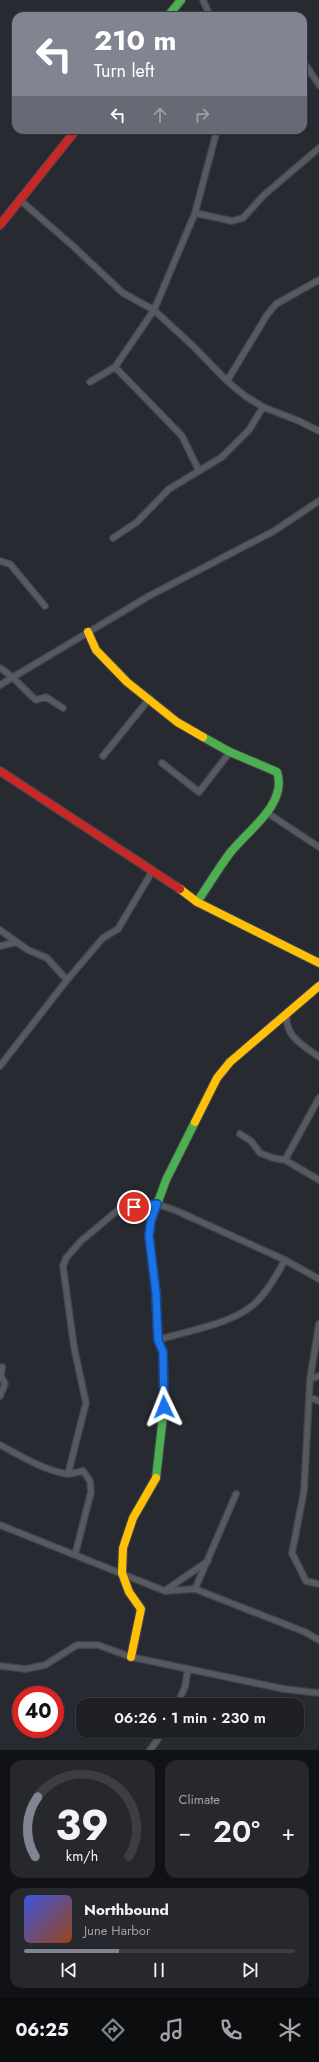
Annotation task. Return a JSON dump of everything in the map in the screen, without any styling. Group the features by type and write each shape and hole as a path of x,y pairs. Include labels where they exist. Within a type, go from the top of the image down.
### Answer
{"street":[{"path":"171,12 181,0"},
{"path":"204,0 208,12"},
{"path":"307,67 319,85"},
{"path":"0,225 73,134"},
{"path":"90,382 115,367 154,310 195,213 216,134"},
{"path":"195,213 232,221 243,218 264,195 319,148"},
{"path":"20,200 73,246 123,293 154,310 194,347 227,382 245,396 263,407 299,421 319,431"},
{"path":"227,382 259,327 276,304 319,280"},
{"path":"115,367 182,436 199,471"},
{"path":"113,538 137,522 169,489 222,457 249,430 263,407"},
{"path":"0,685 149,596 274,531 319,501"},
{"path":"0,561 10,564 45,606"},
{"path":"88,632 96,650 127,682 150,698 192,732 230,752 276,772 280,777 281,785 278,793 266,812 257,825 232,851 196,902"},
{"path":"0,668 13,676 20,687 36,700 46,697 63,708"},
{"path":"104,756 150,698"},
{"path":"162,763 198,792 230,752"},
{"path":"0,771 152,870 196,902 319,964"},
{"path":"266,812 319,847"},
{"path":"0,1066 67,980 103,938 118,929 152,870"},
{"path":"0,930 28,950 47,958 67,980"},
{"path":"0,946 17,942"},
{"path":"131,1657 141,1609 129,1592 122,1574 122,1548 134,1518 156,1479 164,1407 163,1352 158,1340 156,1293 149,1236 151,1220 192,1127 217,1078 230,1062 265,1030 287,1015 319,986"},
{"path":"287,1015 286,1024 291,1036 319,1057"},
{"path":"285,1160 319,1098"},
{"path":"240,1134 251,1141 260,1153 273,1158 285,1160 319,1180"},
{"path":"68,1474 86,1403 74,1347 63,1266 66,1258 81,1242 118,1210 157,1204 177,1211 285,1260 319,1278"},
{"path":"158,1340 223,1322 253,1306 273,1283 285,1260"},
{"path":"319,1324 310,1379 304,1491 292,1553 306,1581 319,1584"},
{"path":"0,1396 5,1384 1,1376 2,1367"},
{"path":"310,1379 319,1376"},
{"path":"309,1397 319,1401"},
{"path":"0,1444 26,1459 68,1474 83,1471 90,1481 91,1492 75,1555"},
{"path":"195,1589 236,1494"},
{"path":"0,1525 165,1591 195,1589 305,1632 319,1640"},
{"path":"165,1591 208,1561"},
{"path":"0,1666 26,1669 45,1665 77,1645 98,1645 131,1657 284,1689 319,1693"},
{"path":"180,1698 185,1687 188,1669"},
{"path":"150,1750 159,1738"}],"traffic: fast":[{"path":"171,12 181,0"},
{"path":"197,902 230,853 264,816 271,806 277,795 279,784 277,772 230,752 203,737"},
{"path":"156,1478 164,1407 163,1352 158,1340 156,1293 149,1236 151,1221 166,1180 195,1122"}],"traffic: slow":[{"path":"88,632 96,650 127,682 177,722 203,737"},
{"path":"180,889 197,902 319,963"},
{"path":"195,1122 217,1078 230,1062 319,986"},
{"path":"131,1657 141,1609 129,1592 122,1573 123,1548 133,1518 156,1478"}],"traffic: jam":[{"path":"0,225 73,134"},
{"path":"0,771 180,889"}],"route":[{"path":"134,1207 157,1204 151,1220 149,1236 156,1293 158,1340 163,1352 164,1407"}]}
